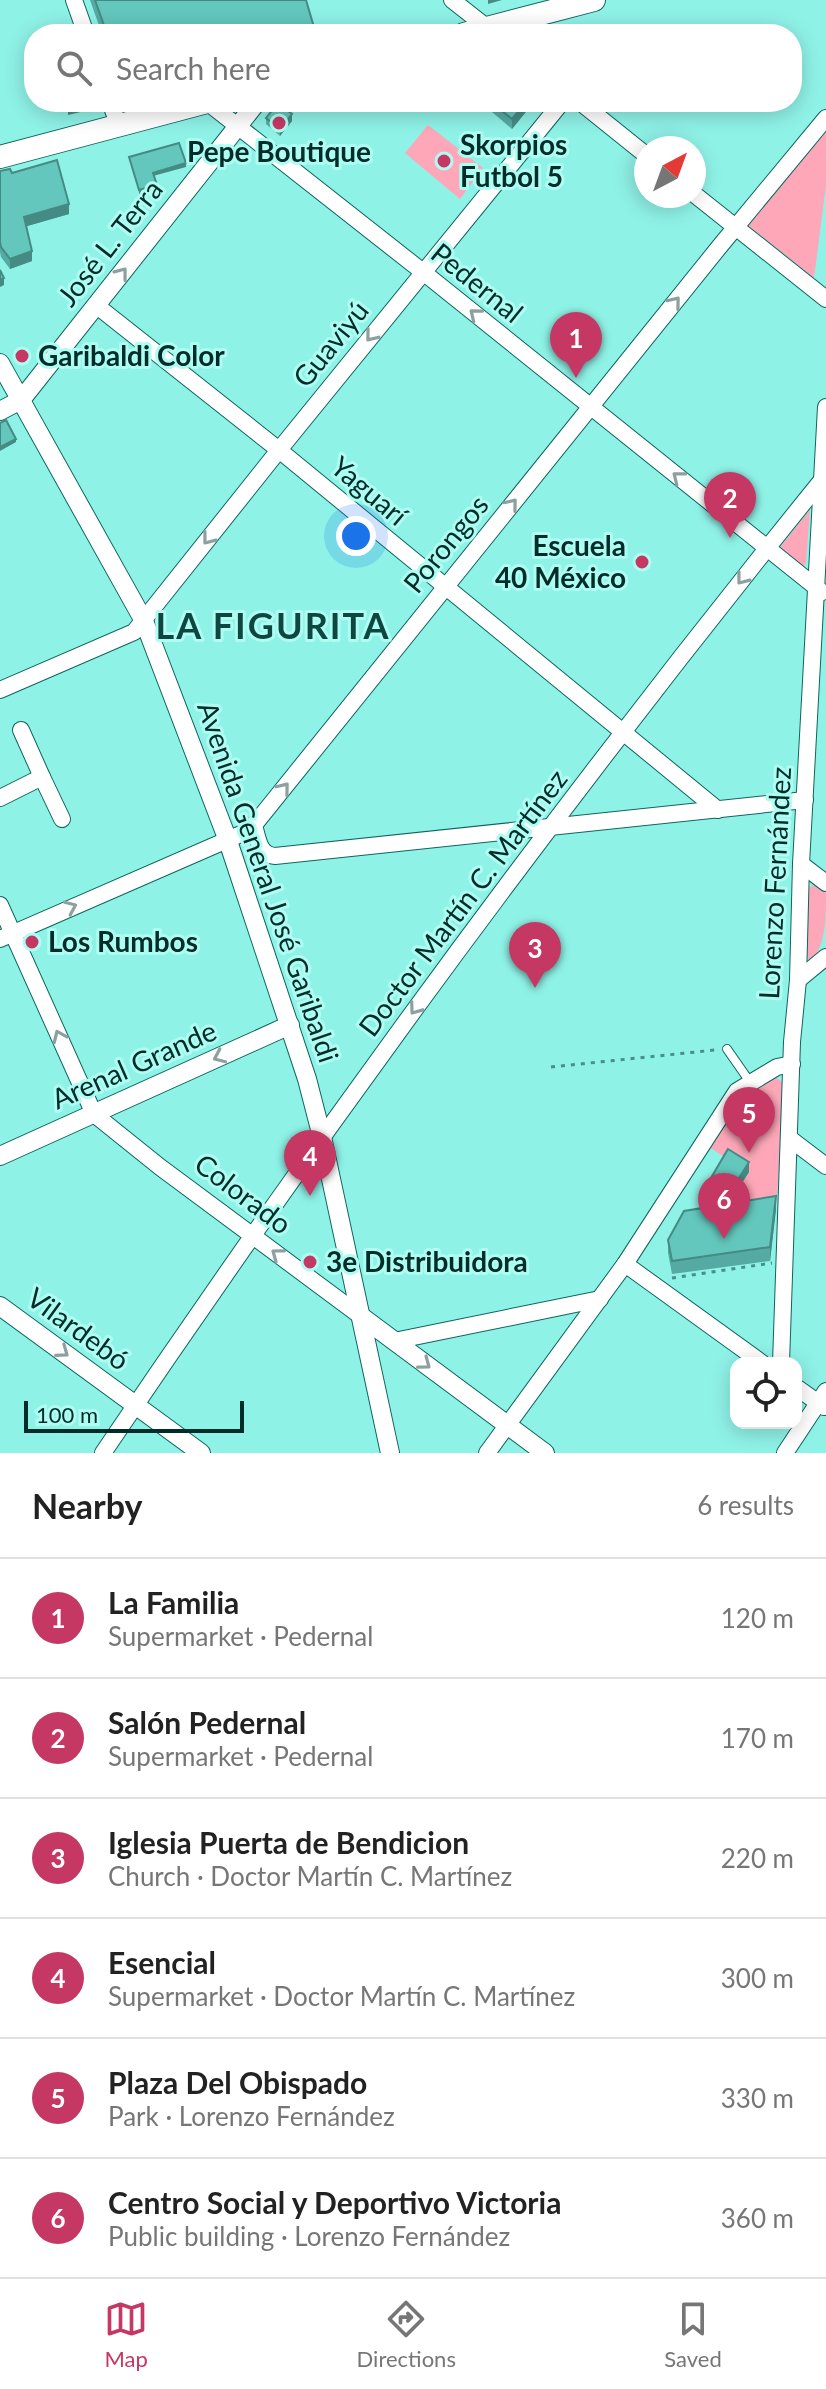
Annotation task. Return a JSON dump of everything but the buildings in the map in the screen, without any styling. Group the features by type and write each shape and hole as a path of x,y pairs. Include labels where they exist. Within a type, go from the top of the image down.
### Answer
{"main road":[{"path":"514,24 594,0"},
{"path":"0,157 170,112"}],"street":[{"path":"74,0 82,24"},
{"path":"452,0 482,24"},
{"path":"114,112 119,126"},
{"name":"Pedernal","path":"220,112 821,592"},
{"name":"José L. Terra","path":"0,411 21,400 249,112"},
{"name":"Guaviyú","path":"0,690 134,632 554,112"},
{"path":"592,112 634,145"},
{"name":"Porongos","path":"6,936 240,835 254,825 826,118"},
{"path":"706,203 826,299"},
{"name":"Yaguarí","path":"97,306 279,450 718,810"},
{"name":"Avenida General José Garibaldi","path":"0,363 144,621 227,838 290,1025 322,1137 390,1453"},
{"name":"Lorenzo Fernández","path":"781,1357 801,864 821,592 826,407"},
{"name":"Doctor Martín C. Martínez","path":"103,1453 322,1137 550,826 824,478"},
{"path":"21,730 62,819"},
{"path":"0,798 42,777"},
{"path":"254,825 263,851 275,856 805,800"},
{"path":"801,864 826,883"},
{"name":"Colorado","path":"0,905 6,936 94,1114 160,1167 545,1453"},
{"path":"798,980 826,957"},
{"name":"Arenal Grande","path":"0,1156 290,1025"},
{"path":"487,1453 625,1264 737,1091 777,1067 792,1064"},
{"path":"789,1138 826,1166"},
{"path":"625,1264 754,1357"},
{"path":"394,1341 600,1299"},
{"name":"Vilardebó","path":"0,1306 201,1453"},
{"path":"785,1453 823,1401 802,1390"}],"lane":[{"path":"727,1049 750,1082"}],"path":[{"path":"551,1067 727,1049"},
{"path":"649,1282 783,1262"}],"shaded area":[{"name":"Skorpios Futbol 5","path":"428,125 483,168 460,199 405,153"},
{"path":"826,129 826,185 814,278 746,224"},
{"path":"810,510 806,563 803,567 780,547"},
{"path":"813,885 826,893 826,912 822,940 810,960 804,955 807,889"},
{"path":"777,1078 785,1088 776,1209 719,1219 748,1172 709,1147 745,1096"}],"place":[{"name":"Pepe Boutique","path":"279,123"},
{"name":"Skorpios Futbol 5","path":"444,161"},
{"name":"Garibaldi Color","path":"22,356"},
{"name":"La Familia","path":"576,378"},
{"name":"Salón Pedernal","path":"730,538"},
{"name":"Escuela 40 México","path":"642,562"},
{"name":"Los Rumbos","path":"32,942"},
{"name":"Iglesia Puerta de Bendicion","path":"535,988"},
{"name":"Plaza Del Obispado","path":"749,1153"},
{"name":"Esencial","path":"310,1196"},
{"name":"Centro Social y Deportivo Victoria","path":"724,1239"},
{"name":"3e Distribuidora","path":"310,1262"}],"district":[{"name":"LA FIGURITA","path":"273,626"}]}
